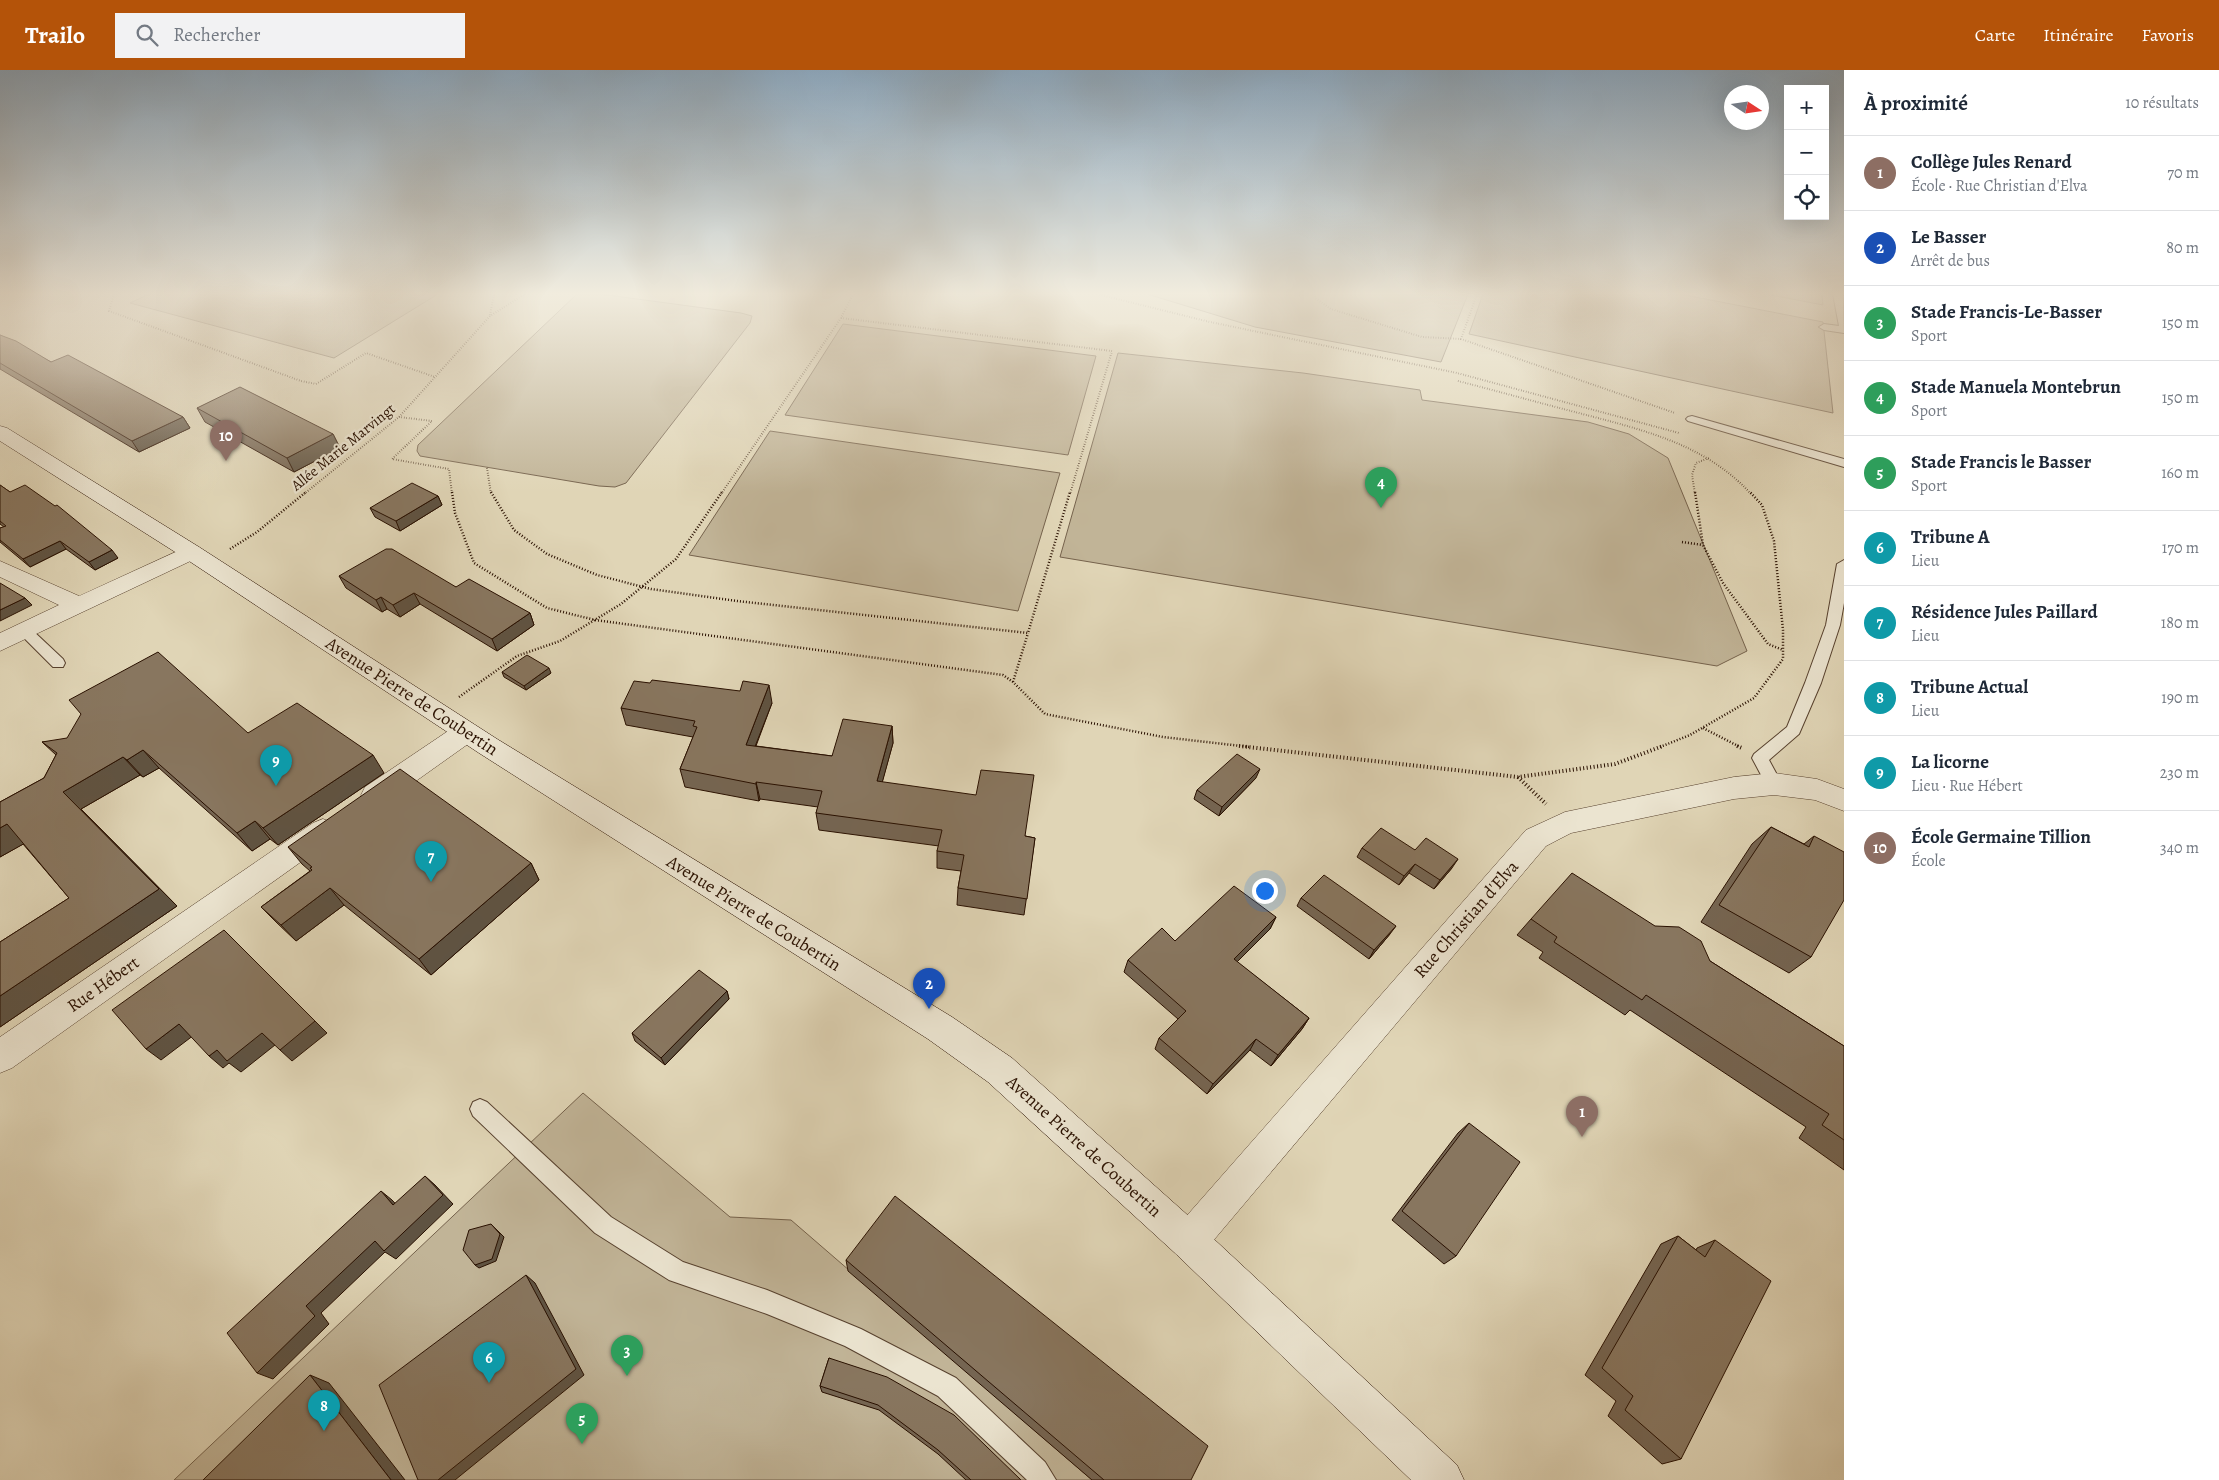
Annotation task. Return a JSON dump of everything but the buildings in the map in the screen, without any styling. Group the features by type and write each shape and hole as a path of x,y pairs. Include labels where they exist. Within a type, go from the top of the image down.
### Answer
{"street":[{"name":"Avenue Pierre de Coubertin","path":"0,432 199,558 466,732 940,1028 1000,1070 1189,1241 1442,1480"},
{"path":"0,643 79,604 199,558"},
{"path":"0,568 79,604"},
{"name":"Rue Hébert","path":"0,1056 466,732"},
{"name":"Rue Christian d'Elva","path":"1189,1241 1536,838 1565,823 1734,788 1767,771 1844,800"}],"lane":[{"path":"1692,419 1844,463"},
{"path":"1767,771 1792,730 1813,683 1833,625 1844,564"},
{"path":"25,631 58,663"},
{"path":"480,1109 603,1225 677,1272 766,1302 853,1337 947,1388 1043,1480"}],"path":[{"path":"243,360 301,381 316,384 355,360"},
{"path":"386,360 436,377"},
{"name":"Allée Marie Marvingt","path":"199,558 257,532 399,417 451,360"},
{"path":"438,712 517,656 560,642 621,604 676,559 812,360"},
{"path":"1013,682 1109,360"},
{"path":"1393,360 1457,373 1684,434"},
{"path":"1520,360 1692,419"},
{"path":"399,417 432,421 392,459 449,469 455,514 474,563 547,608 595,620 1003,675 1013,682 1045,714 1163,737 1518,777 1616,764 1690,735 1754,698 1783,659 1783,630 1774,541 1762,505 1739,480 1710,458 1658,436 1458,381"},
{"path":"1710,458 1696,463 1692,475 1702,545 1723,583 1768,644 1783,650"},
{"path":"488,468 491,495 514,530 547,554 597,576 643,587 830,613 1028,633"},
{"path":"1682,542 1702,545"},
{"path":"1702,728 1767,771"},
{"path":"1518,777 1565,823"}],"shaded area":[{"path":"508,360 721,360 626,483 615,487 599,486 420,456 417,451 418,445"},
{"path":"820,360 1095,360 1068,455 785,415"},
{"path":"1116,360 1181,360 1303,373 1420,390 1422,400 1588,422 1629,434 1668,458 1747,651 1717,666 1060,557"},
{"path":"1588,360 1827,360 1833,413"},
{"path":"770,431 1060,473 1018,611 689,555"},
{"path":"583,1093 730,1217 791,1220 1092,1480 174,1480"}],"place":[{"name":"École Germaine Tillion","path":"226,461"},
{"name":"Stade Manuela Montebrun","path":"1381,508"},
{"name":"La licorne","path":"276,786"},
{"name":"Résidence Jules Paillard","path":"431,882"},
{"name":"Le Basser","path":"929,1009"},
{"name":"Collège Jules Renard","path":"1582,1137"},
{"name":"Stade Francis-Le-Basser","path":"627,1376"},
{"name":"Tribune A","path":"489,1383"},
{"name":"Tribune Actual","path":"324,1431"},
{"name":"Stade Francis le Basser","path":"582,1444"}]}
